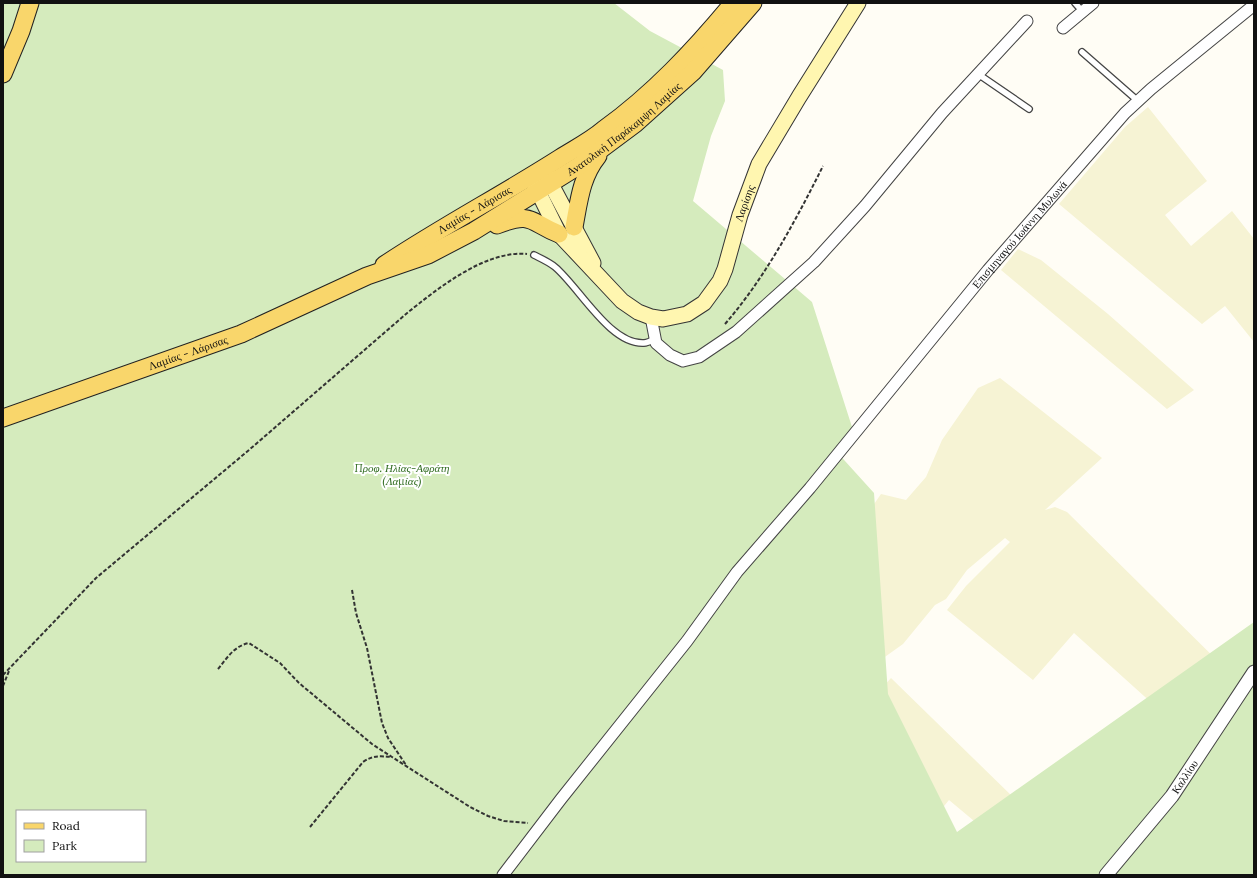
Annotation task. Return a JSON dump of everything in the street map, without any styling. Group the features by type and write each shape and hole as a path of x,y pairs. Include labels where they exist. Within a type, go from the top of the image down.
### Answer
{"main road":[{"path":"3,74 21,31 30,3"},
{"name":"Ανατολική Παράκαμψη Λαμίας","path":"474,231 540,181 647,95 703,40 732,3"},
{"name":"Ανατολική Παράκαμψη Λαμίας","path":"540,181 610,144 635,124 693,72 753,3"},
{"name":"Λαρίσης","path":"540,181 558,234 601,278 614,294 638,312 651,317 663,318 687,314 704,303 715,289 725,269 740,215 759,164 858,3"},
{"path":"574,227 580,194 585,178 596,159 610,144"},
{"name":"Λαρίσης","path":"540,181 574,227 601,278"},
{"name":"Λαμίας - Λάρισας","path":"367,276 420,241 540,181"},
{"path":"474,231 510,220 524,218 536,220 558,234"},
{"name":"Λαμίας - Λάρισας","path":"3,418 241,334 367,276 428,255 474,231"}],"street":[{"path":"1063,28 1079,7 1093,3"},
{"name":"Επισμηναγού Ιωάννη Μυλωνά","path":"503,875 540,826 687,641 737,572 810,488 988,270 1125,113 1254,5"},
{"path":"651,317 656,344 670,355 682,360 690,360 710,350 736,332 814,262 865,206 919,140 1027,21"},
{"name":"Καλλίου","path":"1106,875 1172,796 1254,672"}],"lane":[{"path":"1082,52 1138,101"},
{"path":"978,74 1029,109"},
{"path":"534,255 556,268 599,316 623,337 635,343 645,344 655,339"}],"path":[{"path":"722,328 741,305 771,258 823,166"},
{"path":"3,675 96,578 249,450 433,292 471,269 493,258 517,253 534,255"},
{"path":"352,590 356,613 367,648 382,724 388,738 406,765"},
{"path":"218,669 241,644 249,643 280,663 299,683 372,744 470,807 504,822 527,823 540,826"},
{"path":"3,686 9,670"},
{"path":"310,827 347,779 363,762 369,758 377,756 392,757"}],"shaded area":[{"path":"1148,107 1207,181 1165,215 1191,246 1232,211 1254,239 1254,342 1225,306 1202,324 1059,204 1125,127"},
{"path":"1018,249 1041,260 1108,314 1194,390 1167,409 1001,270"},
{"path":"1000,378 1102,458 1045,510 1055,507 1067,512 1236,679 1194,741 1074,633 1033,680 947,610 966,586 1010,542 1005,538 967,570 946,599 935,605 903,644 882,659 518,875 861,523 881,494 906,500 926,477 942,440 978,388"},
{"path":"891,678 1015,799 986,831 949,800 922,833 776,875 860,713"}],"green space":[{"name":"Προφ. Ηλίας-Αφράτη (Λαμίας)","path":"3,3 614,3 650,31 723,70 725,101 711,136 693,201 812,302 852,427 835,450 874,493 888,694 957,832 1254,622 1254,875 3,875"}]}
